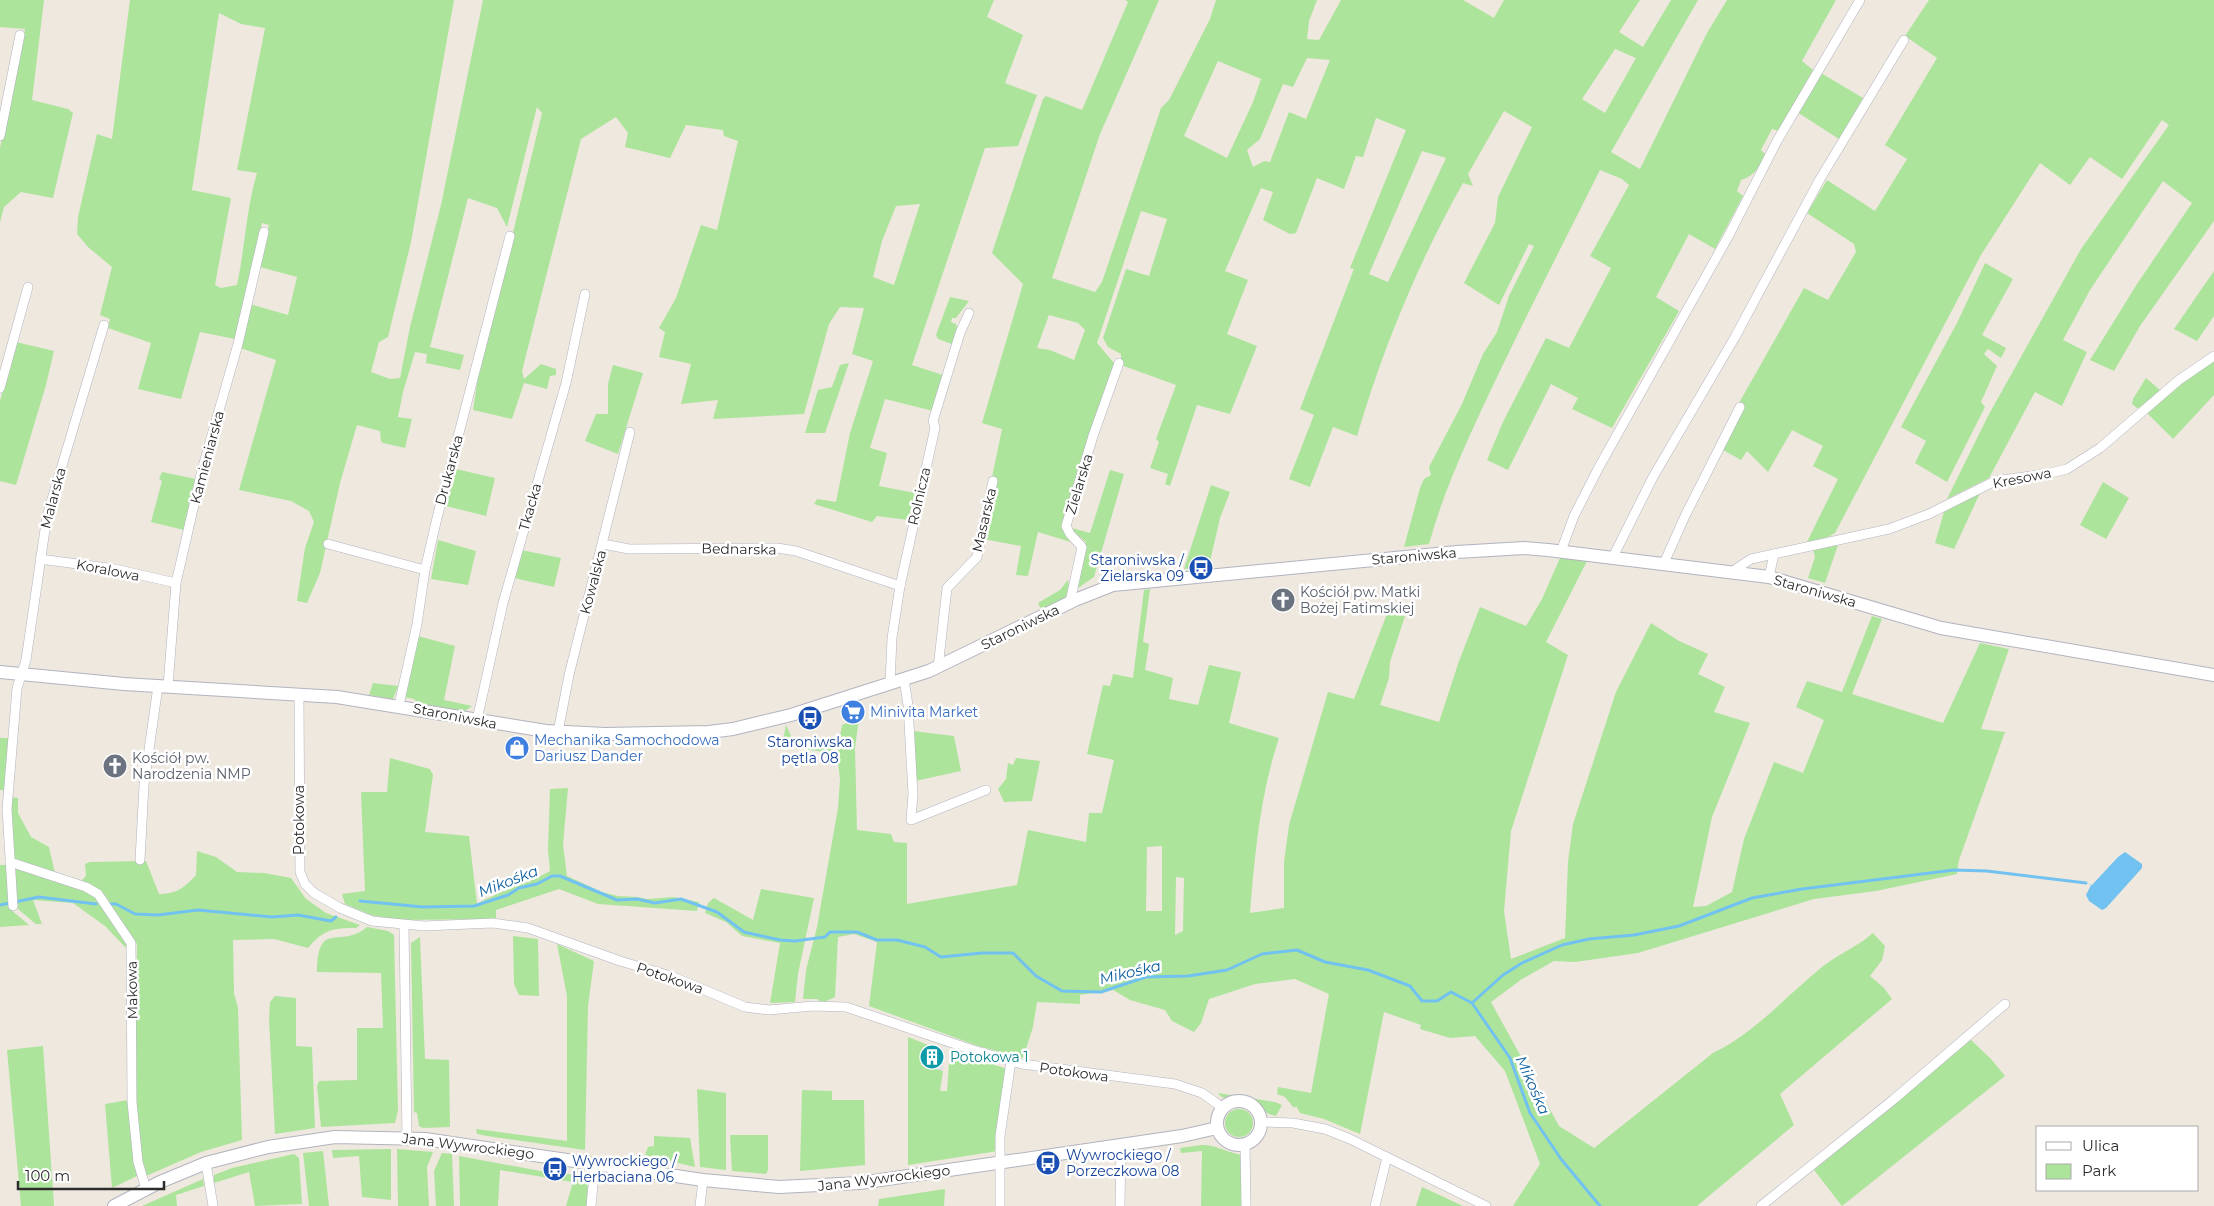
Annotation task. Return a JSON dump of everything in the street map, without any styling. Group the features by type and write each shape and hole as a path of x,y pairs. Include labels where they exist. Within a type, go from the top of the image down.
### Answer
{"street":[{"path":"1561,551 1574,516 1598,467 1729,235 1777,141 1860,0"},
{"path":"0,136 20,35"},
{"path":"1613,557 1653,477 1734,337 1820,179 1904,40"},
{"name":"Kamieniarska","path":"140,860 144,785 163,686 176,583 202,470 238,344 264,232"},
{"name":"Drukarska","path":"399,705 417,624 425,570 436,518 510,236"},
{"path":"0,388 28,288"},
{"name":"Tkacka","path":"477,720 503,603 566,384 585,294"},
{"name":"Rolnicza","path":"890,684 892,638 900,586 935,428 933,421 952,358 969,313"},
{"name":"Malarska","path":"21,674 26,660 40,558 52,498 92,371 104,325"},
{"name":"Kresowa","path":"1733,571 1750,559 1878,532 1929,514 1995,481 2067,469 2100,448 2179,380 2214,356"},
{"name":"Zielarska","path":"1070,602 1082,547 1070,534 1066,526 1093,436 1119,363"},
{"path":"1664,563 1688,508 1740,407"},
{"name":"Kowalska","path":"558,732 569,675 630,432"},
{"name":"Masarska","path":"938,668 948,588 976,557 993,481"},
{"path":"328,544 425,570"},
{"name":"Bednarska","path":"603,544 629,549 777,548 796,552 900,586"},
{"name":"Staroniwska","path":"0,672 163,686 299,694 399,705 477,720 558,732 682,733 733,729 791,714 938,668 1070,602 1112,585 1524,548 1733,571 1768,577 1940,628 2214,675"},
{"path":"1768,577 1774,554"},
{"name":"Koralowa","path":"40,558 115,569 176,583"},
{"path":"13,906 7,809 17,688 21,674"},
{"path":"904,679 908,705 913,794 912,820 986,790"},
{"name":"Potokowa","path":"299,694 298,858 300,872 305,884 325,900 360,916 384,923 404,926 493,923 528,928 620,961 671,976 745,1007 769,1010 813,1006 846,1007 1011,1061 1049,1069 1175,1084 1202,1093 1223,1108"},
{"name":"Makowa","path":"10,862 86,887 98,894 131,943 132,1102 138,1162 146,1188"},
{"path":"404,926 407,1137"},
{"path":"1761,1206 1893,1100 2005,1004"},
{"path":"1000,1206 1000,1136 1011,1061"},
{"path":"1233,1102 1244,1102 1253,1107 1260,1122 1256,1135 1245,1144 1231,1143 1225,1140 1218,1128 1218,1117 1223,1108 1233,1102"},
{"path":"1260,1122 1311,1125 1350,1139 1486,1206"},
{"name":"Jana Wywrockiego","path":"114,1206 146,1188 206,1163 268,1147 319,1139 371,1136 407,1137 703,1180 772,1187 825,1186 1000,1163 1218,1128"},
{"path":"1245,1144 1246,1206"},
{"path":"1120,1206 1121,1145"},
{"path":"1375,1206 1387,1157"},
{"path":"206,1163 213,1206"},
{"path":"591,1206 595,1164"},
{"path":"700,1206 703,1180"}],"shaded area":[{"path":"928,1045 943,1049 943,1071 921,1065"}],"green space":[{"path":"0,0 44,0 32,100 68,109 73,113 53,198 21,192 4,207 0,222 0,148 25,29 0,27"},
{"path":"130,0 454,0 411,242 388,337 379,342 371,372 390,379 400,378 410,327 441,205 483,0 994,0 987,17 1023,35 1005,83 1037,95 1018,146 985,148 912,365 943,375 933,411 885,399 870,448 887,453 879,486 915,493 908,520 877,516 872,522 814,504 817,499 836,502 850,433 873,361 852,354 864,308 840,307 829,324 804,414 713,419 718,400 681,404 691,364 659,357 665,332 659,328 676,298 701,225 717,230 738,141 724,136 723,130 686,125 670,158 625,147 628,133 616,117 581,139 522,371 524,379 541,364 556,369 556,375 550,376 547,389 524,383 512,419 473,410 478,377 542,113 537,107 507,227 497,208 468,198 430,347 464,355 460,370 426,363 427,354 415,352 398,417 412,419 405,448 383,443 380,431 357,425 340,483 320,573 307,603 297,601 305,548 314,522 309,511 291,501 239,490 276,360 240,348 250,304 288,315 297,277 260,267 269,225 262,223 235,339 200,332 181,399 138,389 151,343 108,328 110,319 100,315 112,267 88,247 77,234 78,217 97,134 112,139","holes":["219,13 241,24 265,28 237,170 257,173 250,201 237,285 221,288 215,285 231,198 192,190","920,204 894,285 873,277 882,241 896,206"]},
{"path":"1125,0 1159,0 1100,134 1052,278 1095,292 1102,282 1161,108 1169,100 1210,19 1216,0 1317,0 1309,21 1307,39 1319,40 1341,0 1463,0 1494,18 1504,0 1640,0 1619,32 1643,47 1671,0 1698,0 1611,152 1640,169 1707,33 1727,0 1836,0 1802,61 1813,70 1779,131 1772,129 1761,150 1766,155 1759,167 1750,176 1741,180 1737,191 1743,196 1715,249 1689,234 1656,297 1679,311 1612,428 1572,409 1578,398 1551,384 1508,470 1487,460 1503,422 1546,338 1569,348 1611,268 1590,256 1629,185 1622,179 1600,170 1478,416 1451,480 1429,544 1404,547 1420,488 1424,479 1431,475 1429,467 1462,404 1483,354 1497,332 1509,296 1534,246 1529,244 1499,305 1464,283 1495,223 1498,197 1532,127 1504,111 1468,174 1473,186 1463,183 1431,244 1390,338 1357,436 1333,427 1310,487 1289,479 1314,415 1300,409 1354,269 1350,268 1406,130 1376,118 1363,157 1356,156 1344,189 1317,178 1296,233 1290,234 1263,220 1273,192 1261,188 1225,271 1248,280 1227,334 1257,346 1230,414 1197,405 1170,486 1165,484 1168,474 1150,468 1159,442 1156,439 1176,385 1121,365 1121,354 1108,347 1103,338 1126,269 1149,276 1167,219 1141,211 1097,343 1114,363 1063,526 1064,532 1074,543 1038,532 1028,576 1016,575 1021,546 983,539 998,479 992,477 1002,429 982,423 1023,284 992,253 1043,99 1046,96 1082,110 1128,2","holes":["1615,49 1636,58 1605,113 1582,99","1307,58 1330,60 1306,119 1289,112 1270,162 1264,161 1253,167 1247,150 1260,139 1283,84 1293,87","1218,61 1261,79 1253,102 1227,158 1184,136","1422,151 1446,158 1388,282 1369,274","1049,315 1078,323 1085,330 1074,360 1050,350 1037,348"]},
{"path":"1929,0 2214,0 2214,221 2140,326 2114,371 2090,360 2137,284 2192,203 2163,181 2090,290 2063,340 2087,352 2062,406 2035,392 1989,478 1947,499 1988,416 2081,249 2169,125 2162,120 2122,179 2090,157 2070,185 2040,163 1981,255 1835,533 1828,537 1807,542 1838,479 1813,466 1823,446 1792,430 1768,472 1747,451 1741,460 1723,450 1739,403 1804,288 1828,300 1856,252 1854,244 1807,213 1827,180 1875,211 1907,159 1885,145 1937,58 1905,36"},
{"path":"1821,73 1863,98 1839,139 1797,112"},
{"path":"1985,263 2013,279 1982,335 2006,348 2001,358 1988,349 1984,354 1997,366 1981,402 1985,407 1947,482 1915,463 1926,441 1901,427 1958,321"},
{"path":"2214,271 2214,316 2197,341 2174,329"},
{"path":"950,297 969,301 956,318 952,318 951,322 956,324 957,328 952,344 938,339 936,335"},
{"path":"16,342 54,351 46,385 16,485 0,481 0,401"},
{"path":"2214,361 2214,395 2173,439 2146,412 2170,390"},
{"path":"849,363 825,433 805,433 818,390 832,387 840,365"},
{"path":"613,365 643,373 618,454 585,441 596,414 608,414 608,384"},
{"path":"2146,378 2160,390 2141,407 2137,408 2132,404 2133,399"},
{"path":"456,469 495,478 486,516 446,506"},
{"path":"1110,470 1124,474 1094,577 1075,590 1086,542 1068,527 1090,533"},
{"path":"162,472 196,479 184,530 151,522 162,481 159,479"},
{"path":"2103,482 2129,498 2106,539 2080,525"},
{"path":"1211,485 1230,492 1220,518 1209,566 1184,569"},
{"path":"1981,491 1954,549 1935,543 1944,512"},
{"path":"438,540 476,551 468,585 431,579"},
{"path":"1838,545 1825,583 1808,578 1815,557 1813,550"},
{"path":"521,550 561,558 554,587 514,578"},
{"path":"1560,558 1587,561 1546,642 1568,655 1511,831 1504,911 1511,959 1565,938 1568,862 1573,824 1616,692 1651,623 1679,641 1708,654 1698,674 1725,687 1714,712 1750,723 1712,817 1693,907 1706,906 1732,892 1744,839 1774,762 1803,773 1824,720 1796,707 1807,681 1842,692 1872,616 1882,619 1852,694 1943,723 1980,643 2009,649 1981,729 2005,732 1959,860 1957,874 1876,891 1814,899 1638,953 1575,962 1554,961 1522,979 1491,1002 1559,1126 1594,1148 1713,1053 1756,1025 1822,967 1873,933 1885,946 1882,960 1870,976 1884,988 1892,999 1780,1094 1794,1125 1697,1206 1513,1206 1540,1164 1505,1071 1475,1036 1450,1038 1420,1029 1421,1025 1384,1012 1360,1134 1324,1119 1300,1113 1296,1106 1294,1108 1285,1097 1277,1094 1278,1087 1311,1093 1329,994 1295,979 1255,984 1209,999 1201,1023 1194,1032 1172,1021 1165,1010 1130,1000 1113,990 1080,995 1080,1004 1037,1002 1033,1027 1023,1058 978,1046 869,1006 877,942 854,934 838,937 835,997 822,1003 817,999 803,999 806,970 817,927 838,808 840,780 837,751 842,725 859,718 855,748 857,830 891,834 894,842 907,843 907,904 1017,885 1028,830 1086,842 1089,813 1102,813 1114,760 1087,754 1103,685 1110,686 1113,674 1133,678 1144,590 1150,589 1143,642 1149,644 1145,670 1173,678 1169,699 1198,705 1209,665 1241,672 1229,723 1279,738 1263,803 1256,846 1250,913 1284,908 1284,862 1289,825 1328,692 1354,699 1387,614 1405,616 1390,662 1389,678 1380,705 1439,722 1459,661 1480,607 1526,626 1542,599","holes":["1162,846 1162,911 1146,911 1147,847","1176,877 1184,878 1183,931 1175,935"]},
{"path":"1068,580 1069,587 1065,599 1042,611 1038,603 1060,590"},
{"path":"418,636 455,646 444,700 472,706 465,711 417,703 414,699 404,697"},
{"path":"373,683 398,686 393,699 369,695"},
{"path":"786,725 792,738 831,747 832,753 782,746"},
{"path":"913,731 954,736 961,771 915,781"},
{"path":"0,738 10,738 6,790 0,790"},
{"path":"390,758 430,769 433,775 425,832 469,836 477,904 550,871 548,850 550,789 568,788 563,845 567,876 602,892 618,896 647,899 673,897 699,902 697,911 598,904 559,889 496,910 496,919 395,920 371,915 345,904 342,894 365,891 361,792 387,792"},
{"path":"1016,758 1040,761 1032,801 1004,802 998,789 1006,779 1008,763 1013,765"},
{"path":"10,797 18,798 18,813 31,837 49,847 55,873 14,862"},
{"path":"197,851 216,857 237,872 264,873 291,878 306,899 326,913 360,925 356,928 329,931 318,937 308,948 274,939 233,940 234,993 238,1008 242,1140 201,1152 146,1176 140,1154 135,1099 137,944 122,925 105,895 81,881 86,876 85,864 90,862 146,861 159,894 171,893 184,886 196,875"},
{"path":"0,865 7,865 10,909 29,925 0,927"},
{"path":"12,865 90,892 99,897 130,948 127,949 105,926 73,903 33,900 42,924 36,924 18,909"},
{"path":"761,889 814,898 798,974 795,1002 770,1003 780,943 742,936 726,922 705,913 708,903 714,898 753,920"},
{"path":"367,927 388,931 394,935 398,1111 395,1123 321,1127 317,1086 319,1081 357,1080 357,1028 383,1028 381,973 317,972 318,956 321,945 326,940 348,936"},
{"path":"513,936 538,939 539,996 519,995 514,984"},
{"path":"420,937 425,1059 449,1060 450,1127 423,1128 419,1126 417,1113 414,1112 411,943"},
{"path":"557,944 594,961 588,1006 585,1150 487,1136 477,1134 476,1129 567,1141 567,996"},
{"path":"275,996 296,998 296,1046 312,1047 315,1128 275,1134 269,1020 270,1002"},
{"path":"908,1037 928,1045 921,1065 943,1071 940,1091 947,1091 950,1050 1007,1069 998,1151 908,1165"},
{"path":"1971,1040 2005,1076 1842,1206 1814,1170"},
{"path":"43,1046 54,1206 21,1206 7,1050"},
{"path":"697,1089 726,1093 726,1170 700,1167"},
{"path":"802,1090 832,1091 832,1100 864,1100 865,1165 800,1171"},
{"path":"1218,1093 1275,1102 1282,1105 1276,1116 1248,1100 1227,1099"},
{"path":"129,1100 137,1176 112,1188 105,1104"},
{"path":"1239,1109 1249,1113 1253,1123 1249,1133 1239,1137 1229,1133 1225,1123 1229,1113"},
{"path":"730,1135 768,1135 768,1170 766,1174 732,1171"},
{"path":"654,1136 690,1138 695,1167 645,1155 648,1147 654,1146"},
{"path":"1202,1145 1213,1146 1242,1155 1241,1206 1201,1206 1202,1151 1181,1153 1180,1148"},
{"path":"391,1149 391,1200 362,1197 359,1156 333,1158 332,1150"},
{"path":"397,1149 433,1152 427,1167 429,1206 398,1206"},
{"path":"323,1151 329,1206 309,1206 303,1153"},
{"path":"442,1153 452,1154 454,1206 436,1206 434,1171"},
{"path":"294,1154 299,1158 302,1204 255,1206 249,1172 214,1183 214,1175 232,1168"},
{"path":"459,1156 546,1172 588,1176 587,1206 566,1206 573,1182 500,1170 498,1206 460,1206"},
{"path":"203,1179 204,1186 176,1195 177,1206 142,1206"},
{"path":"1422,1187 1463,1206 1416,1206"},
{"path":"945,1189 944,1206 878,1206 879,1199"}],"water":[{"path":"2125,852 2142,864 2142,868 2106,908 2102,910 2089,901 2086,895 2091,885 2086,883 2092,885"}],"waterway":[{"path":"1472,1003 1503,975 1522,963 1562,945 1589,939 1634,935 1679,926 1752,898 1802,889 1954,870 1987,871 2086,883"},
{"name":"Mikośka","path":"360,901 423,907 474,906 508,895 519,888 537,884 552,876 560,876 617,900 637,899 655,903 681,899 717,912 744,932 780,940 795,941 825,937 830,932 857,932 877,940 897,940 925,947 941,957 982,953 1013,953 1036,976 1062,991 1101,992 1146,977 1188,976 1227,970 1262,954 1297,950 1325,962 1368,970 1410,986 1422,1001 1437,1001 1451,992 1472,1003 1510,1058 1530,1113 1561,1159 1600,1206"},
{"name":"Mikośka","path":"0,905 39,897 96,904"},
{"name":"Mikośka","path":"110,904 116,904 135,914 158,915 198,910 272,917 298,915 331,921 336,917"}],"place":[{"name":"Staroniwska / Zielarska 09","path":"1201,568"},
{"name":"Kościół pw. Matki Bożej Fatimskiej","path":"1283,600"},
{"name":"Minivita Market","path":"853,712"},
{"name":"Staroniwska pętla 08","path":"810,718"},
{"name":"Mechanika Samochodowa Dariusz Dander","path":"517,748"},
{"name":"Kościół pw. Narodzenia NMP","path":"115,766"},
{"name":"Potokowa 1","path":"932,1057"},
{"name":"Wywrockiego / Porzeczkowa 08","path":"1048,1163"},
{"name":"Wywrockiego / Herbaciana 06","path":"555,1169"}]}
